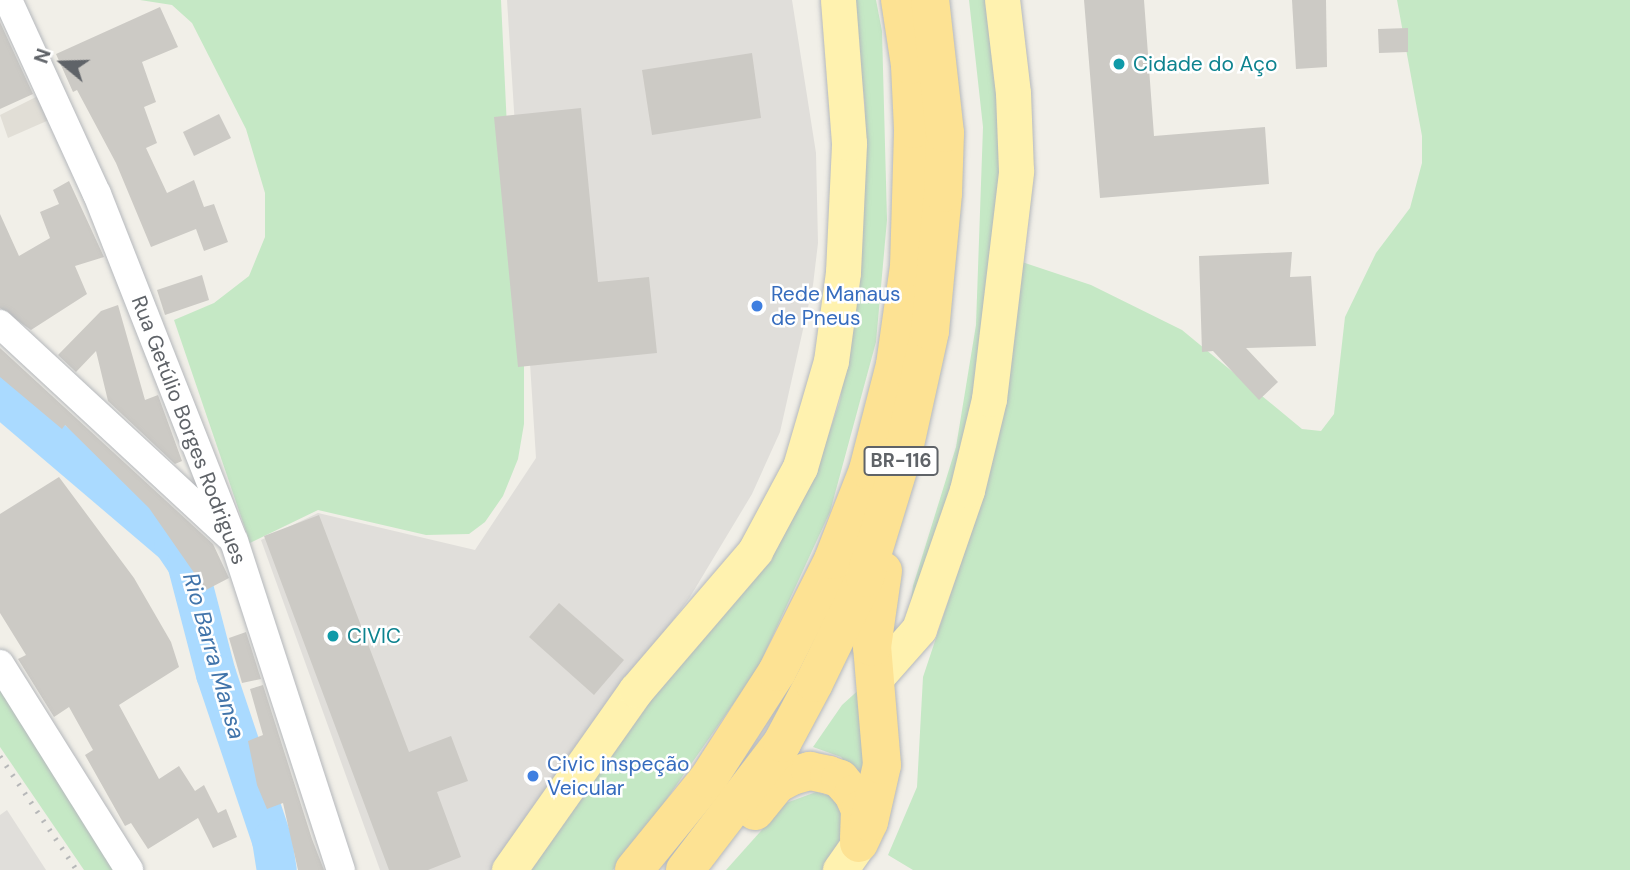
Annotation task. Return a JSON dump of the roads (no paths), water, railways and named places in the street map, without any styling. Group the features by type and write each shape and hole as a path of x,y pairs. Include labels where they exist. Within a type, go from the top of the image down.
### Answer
{"highway":[{"name":"BR-116","path":"852,517 890,275 896,89 884,0"},
{"name":"BR-116","path":"635,870 708,779 777,672 852,517 895,365 909,267 913,130 910,65 900,0"},
{"name":"BR-116","path":"685,870 782,743 865,578 903,454 930,331 943,193 945,133 930,0"},
{"name":"BR-116","path":"849,857 869,822 882,765 872,648 880,585 930,411 949,307 943,193"},
{"path":"706,870 777,784 810,771 840,779 853,794 860,810 849,857"}],"main road":[{"path":"509,870 636,690 755,551 800,467 831,361 843,272 849,143 838,0"},
{"path":"874,680 919,629 967,490 989,399 1016,171 1013,93 1002,0"}],"street":[{"name":"Rua Getúlio Borges Rodrigues","path":"8,0 97,194 234,541 341,870"},
{"path":"0,324 234,541"},
{"path":"0,664 129,870"}],"waterway":[{"name":"Rio Barra Mansa","path":"0,396 174,544 187,563 216,674 272,840 277,870"}],"railway":[{"path":"0,756 77,870"}],"place":[{"name":"Cidade do Aço","path":"1119,64"},
{"name":"Rede Manaus de Pneus","path":"757,306"},
{"name":"CIVIC","path":"333,636"},
{"name":"Civic inspeção Veicular","path":"533,776"}]}
